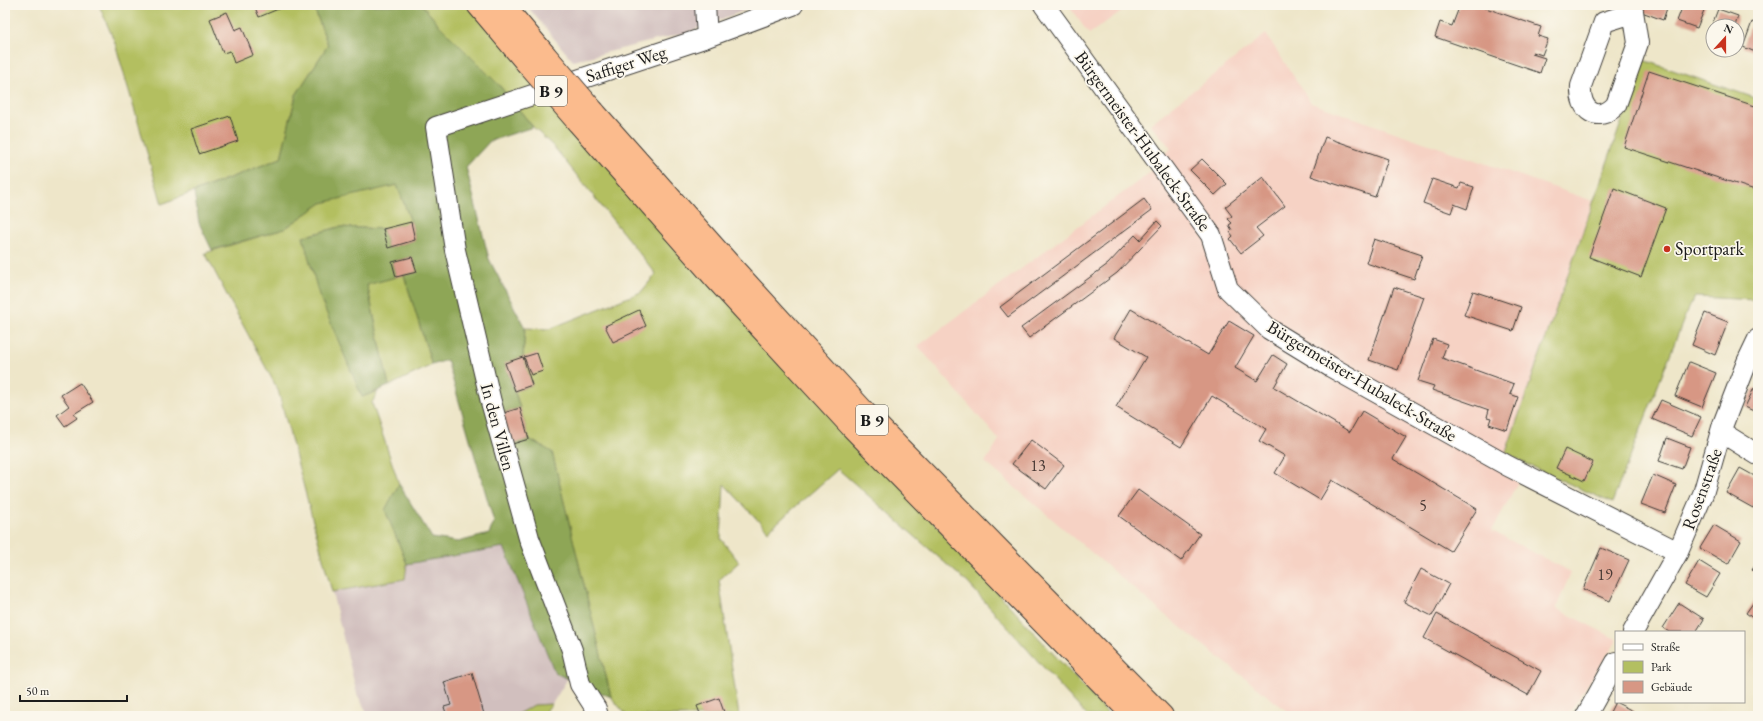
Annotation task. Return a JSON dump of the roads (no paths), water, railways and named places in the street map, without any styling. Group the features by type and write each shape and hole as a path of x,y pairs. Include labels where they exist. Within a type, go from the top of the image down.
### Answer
{"highway":[{"name":"B 9","path":"478,5 535,59 586,116 729,264 868,416 1162,716"},
{"name":"B 9","path":"503,5 535,59"},
{"name":"B 9","path":"586,116 716,279 851,426 1134,716"}],"street":[{"path":"705,5 707,37"},
{"name":"Saffiger Weg","path":"436,127 707,37 793,5"},
{"name":"Bürgermeister-Hubaleck-Straße","path":"1044,5 1211,235 1228,289 1269,329 1331,367 1508,466 1678,552"},
{"path":"1633,9 1638,43 1616,105 1610,112 1601,114 1590,111 1583,106 1580,96 1581,86 1604,22 1633,9"},
{"name":"In den Villen","path":"436,127 455,250 491,402 529,538 572,650 580,684 596,709 598,716"},
{"name":"Rosenstraße","path":"1634,631 1678,552 1703,494 1721,432 1753,364 1758,339"},
{"path":"1721,432 1758,455"},
{"path":"1586,716 1615,664"}],"place":[{"name":"Sportpark","path":"1667,249"}]}
